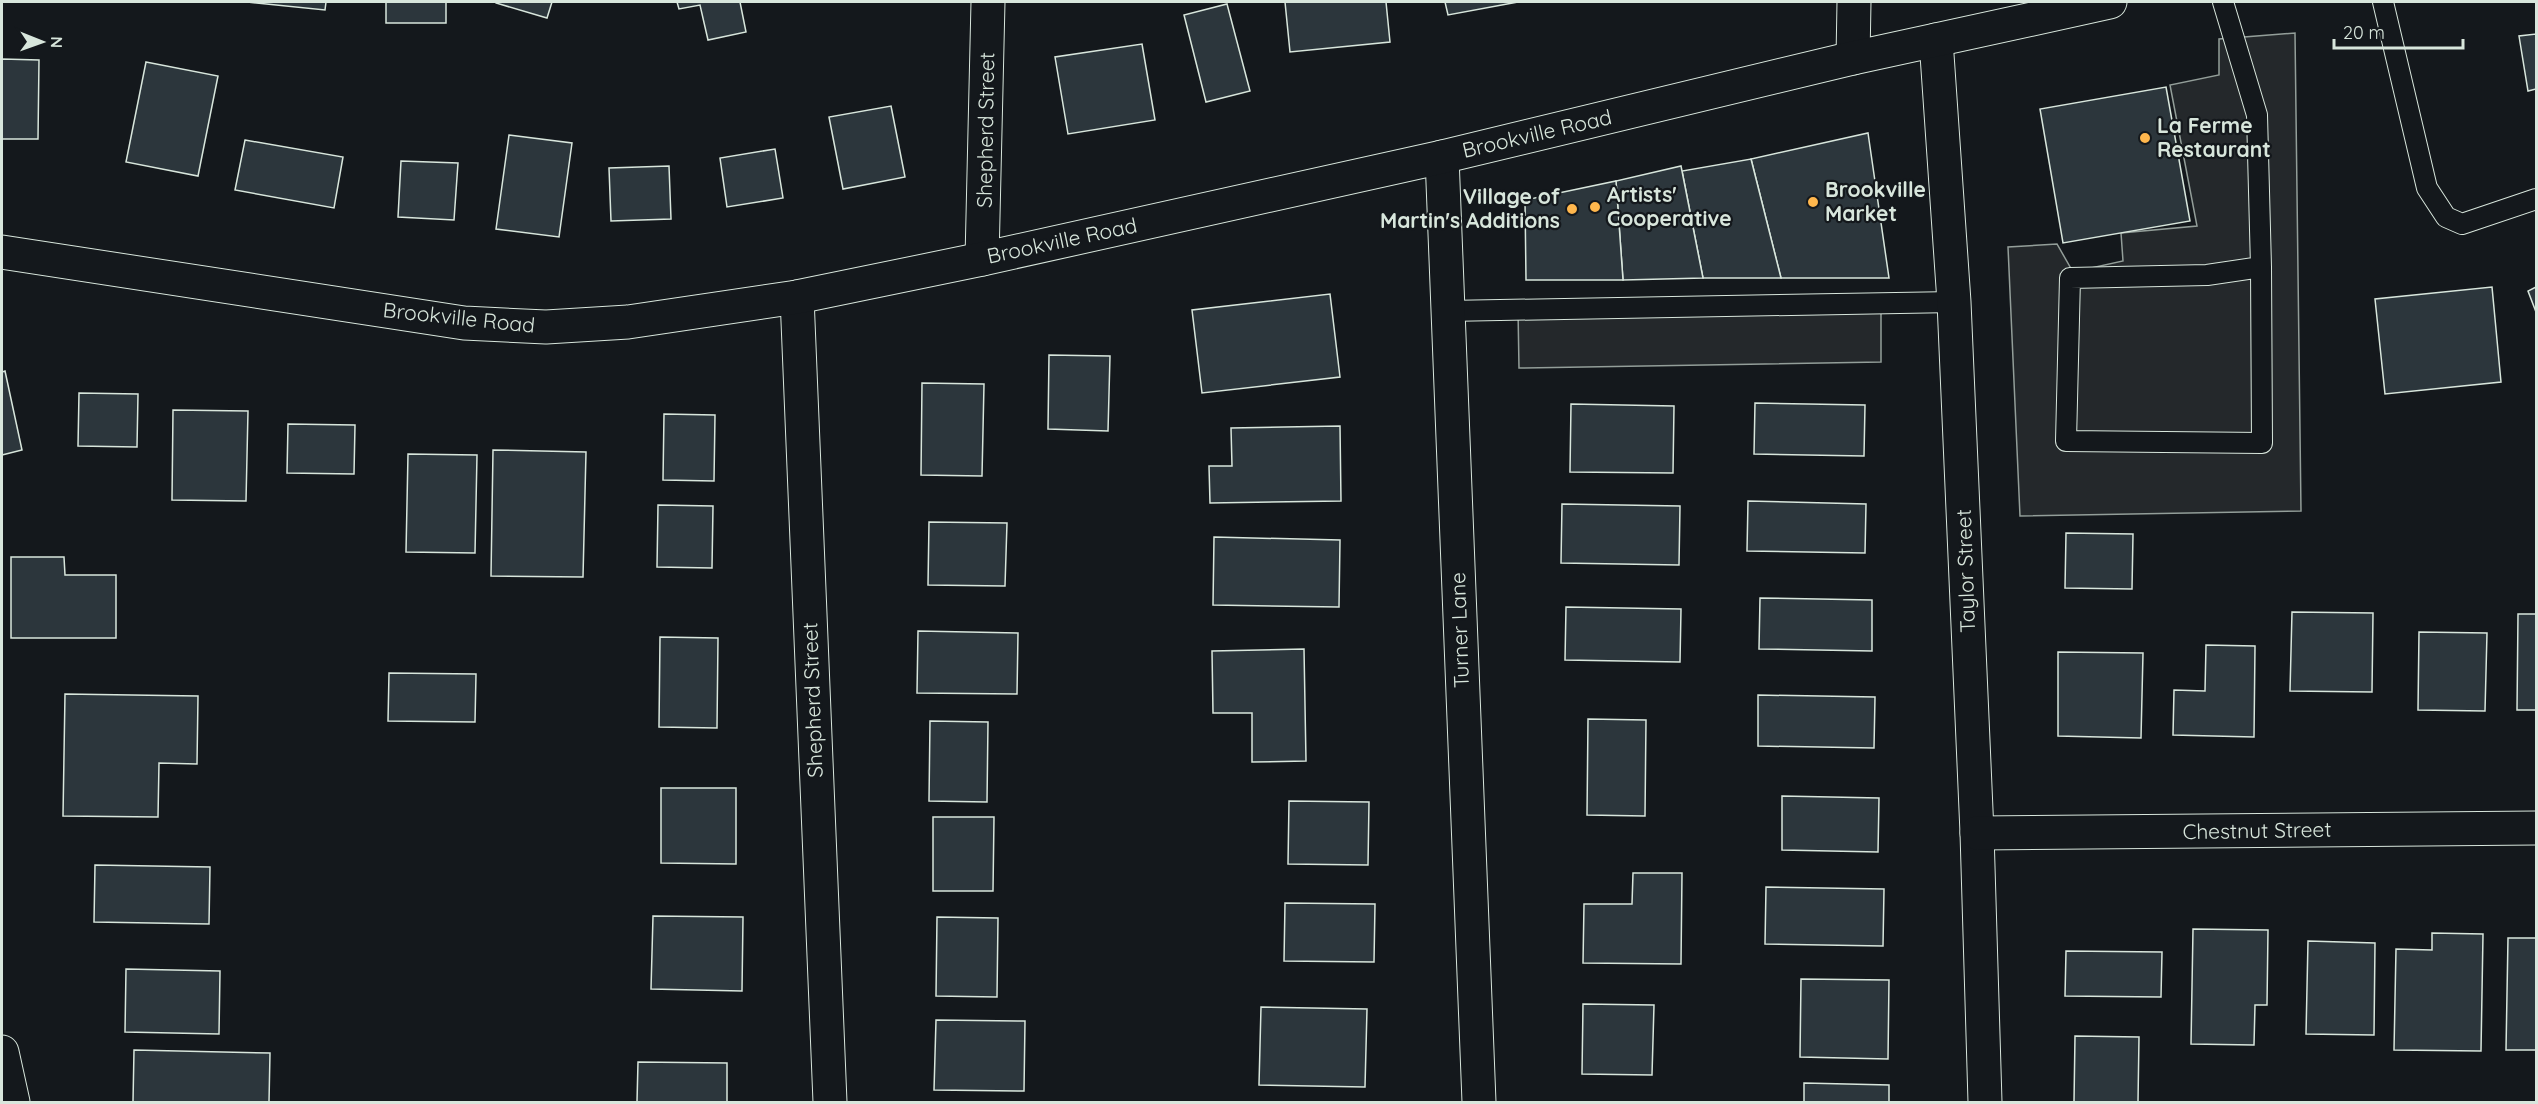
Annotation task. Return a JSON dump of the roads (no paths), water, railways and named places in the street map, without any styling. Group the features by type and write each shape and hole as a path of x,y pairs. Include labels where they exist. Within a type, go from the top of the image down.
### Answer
{"street":[{"name":"Shepherd Street","path":"982,259 988,2"},
{"path":"1853,58 1854,2"},
{"name":"Brookville Road","path":"2,252 464,323 546,327 628,322 796,297 982,259 1442,157 1853,58 2110,2"},
{"name":"Taylor Street","path":"1936,39 1954,302 1977,833 1985,1102"},
{"name":"Turner Lane","path":"1442,157 1479,1102"},
{"name":"Shepherd Street","path":"796,297 830,1102"},
{"name":"Chestnut Street","path":"1977,833 2536,828"},
{"path":"2,1052 13,1102"}],"lane":[{"path":"2223,2 2257,115 2261,267 2262,443 2066,441 2070,278 2207,276 2261,267"},
{"path":"2384,2 2427,188 2446,217 2462,224 2536,199"},
{"path":"1448,311 1954,302"}],"place":[{"name":"La Ferme Restaurant","path":"2145,138"},
{"name":"Brookville Market","path":"1813,202"},
{"name":"Artists' Cooperative","path":"1595,207"},
{"name":"Village of Martin's Additions","path":"1572,209"}]}
